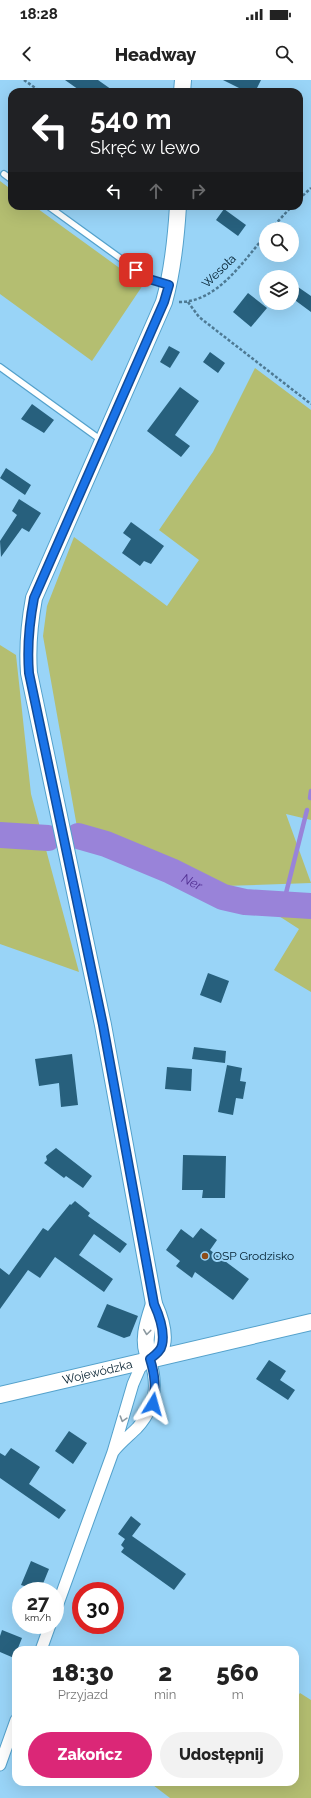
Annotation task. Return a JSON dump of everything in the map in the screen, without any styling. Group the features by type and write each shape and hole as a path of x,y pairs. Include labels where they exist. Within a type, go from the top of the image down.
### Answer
{"street":[{"path":"64,1587 113,1452 133,1384 140,1368 159,1352 162,1345 161,1324 154,1304 104,1033 29,673 28,630 34,598 103,441 170,302 169,285 176,243 178,210"},
{"name":"Wojewódzka","path":"0,1395 311,1322"},
{"path":"113,1452 120,1442 137,1428 153,1404 156,1388 155,1373 150,1359"},
{"path":"42,1646 47,1634"},
{"path":"0,1765 12,1731"}],"lane":[{"path":"4,174 8,177"},
{"path":"54,210 149,279 169,285"},
{"path":"0,366 103,441"}],"path":[{"path":"24,80 35,88"},
{"path":"303,195 311,188"},
{"path":"277,222 288,210"},
{"name":"Wesoła","path":"170,302 188,302 205,297 222,284 259,243"},
{"path":"188,302 199,317 311,404"}],"green space":[{"path":"0,181 8,187 8,210 40,210 143,285 92,361 0,294"},
{"path":"255,368 311,410 311,820 286,814 311,883 224,886 77,827 43,636 47,606 74,537 167,606 199,560 159,530 213,452"},
{"path":"0,645 16,655 31,794 79,972 0,944"},
{"path":"268,909 311,912 311,992 274,970 299,929"},
{"path":"300,1693 311,1700 311,1798 170,1798 154,1786 299,1786"}],"building":[{"path":"65,80 98,80 109,88 76,88"},
{"path":"223,80 261,80 257,88 239,88"},
{"path":"223,210 225,210 246,225 238,236 216,220"},
{"path":"299,288 311,296 311,312 299,303"},
{"path":"248,293 259,302 259,310 265,310 251,327 233,312"},
{"path":"169,346 180,352 170,368 160,362"},
{"path":"210,352 225,363 218,373 203,362"},
{"path":"180,387 199,401 175,435 190,446 181,457 147,431"},
{"path":"32,404 54,420 44,433 21,419"},
{"path":"6,468 31,485 25,495 0,478"},
{"path":"19,499 41,513 29,532 22,528 1,557 0,541 17,515 12,511"},
{"path":"131,522 164,546 151,564 144,561 140,566 122,553 131,539 123,533"},
{"path":"208,973 229,981 221,1003 200,995"},
{"path":"194,1047 226,1051 225,1063 192,1059"},
{"path":"72,1054 78,1105 61,1107 59,1083 39,1086 35,1059"},
{"path":"227,1065 242,1068 240,1081 246,1082 243,1099 236,1098 233,1115 218,1112"},
{"path":"167,1067 192,1069 191,1091 165,1089"},
{"path":"56,1148 92,1176 83,1188 66,1176 64,1178 44,1163 47,1160 46,1156"},
{"path":"183,1155 226,1156 225,1198 202,1198 203,1190 182,1190"},
{"path":"75,1201 90,1213 88,1216 127,1244 120,1253 94,1234 79,1255 113,1279 104,1292 55,1257 40,1278 28,1270 0,1309 0,1268 9,1275 43,1228 48,1231 70,1204 71,1205"},
{"path":"201,1228 217,1240 210,1250 249,1279 233,1300 195,1272 192,1278 176,1266 180,1261 166,1250 181,1229 193,1238"},
{"path":"107,1304 138,1316 130,1336 124,1338 97,1327"},
{"path":"269,1360 286,1371 280,1380 295,1390 288,1400 256,1379"},
{"path":"69,1431 87,1443 73,1464 55,1451"},
{"path":"11,1448 40,1467 29,1484 66,1510 59,1519 0,1478 0,1453 5,1456"},
{"path":"131,1516 141,1524 132,1536 186,1574 174,1590 121,1552 124,1548 121,1545 125,1539 118,1534"},
{"path":"31,1561 49,1569 44,1582 22,1582"},
{"path":"2,1630 22,1638 19,1646 12,1646 12,1657 0,1652 0,1636"}],"waterway":[{"path":"310,798 311,791"},
{"path":"283,905 307,810"},
{"name":"Ner","path":"0,835 48,838"},
{"name":"Ner","path":"78,836 106,844 171,871 223,897 245,902 311,906"}],"place":[{"name":"OSP Grodzisko","path":"205,1256"}],"route":[{"path":"136,270 149,279 169,285 164,302 34,598 28,630 28,651 29,673 103,1025 154,1304 161,1324 162,1345 159,1352 150,1359 155,1373 156,1388 153,1404"}]}
